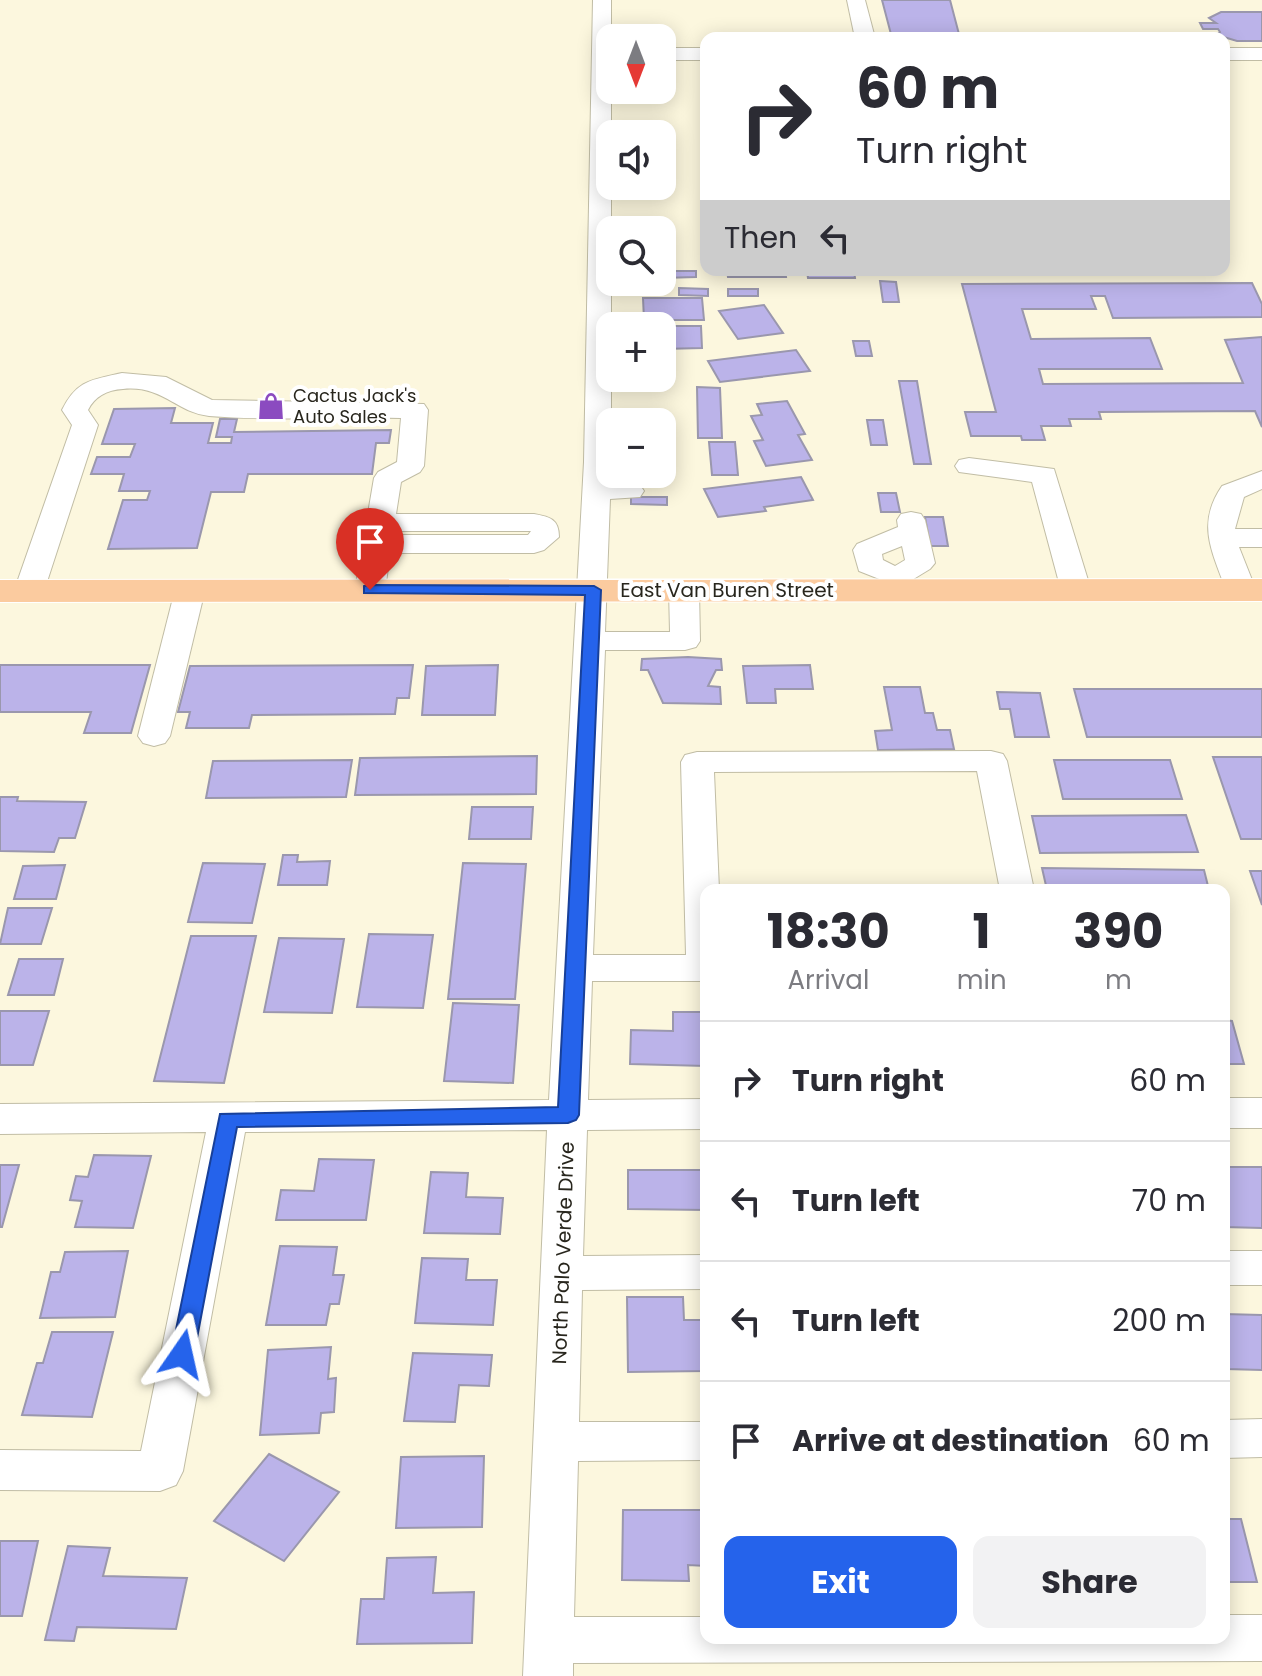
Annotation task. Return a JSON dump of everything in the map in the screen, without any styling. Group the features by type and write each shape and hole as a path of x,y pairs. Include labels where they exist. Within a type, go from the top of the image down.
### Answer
{"main road":[{"name":"East Van Buren Street","path":"14,591 684,590 898,584 1076,590 1251,590"}],"street":[{"name":"North Palo Verde Drive","path":"602,0 604,24"},
{"path":"856,0 864,32"},
{"path":"676,54 700,54"},
{"path":"1230,54 1262,54"},
{"name":"North Palo Verde Drive","path":"603,216 606,104"},
{"path":"14,591 85,425 75,410 81,398 105,383 157,382 207,408 415,410 410,466 388,478 370,590"},
{"name":"North Palo Verde Drive","path":"549,1658 561,1273 603,392"},
{"path":"969,466 1044,475 1076,590"},
{"path":"1251,590 1221,538 1221,522 1232,492 1262,479"},
{"path":"596,491 630,491"},
{"path":"912,526 920,563 898,584 869,565 867,550 912,526"},
{"path":"1221,538 1262,538"},
{"path":"154,736 190,590"},
{"path":"591,641 685,641 684,590"},
{"path":"702,884 697,762 991,761 1016,884"},
{"path":"575,968 700,968"},
{"path":"1230,1113 1262,1113"},
{"path":"0,1119 700,1114"},
{"path":"0,1470 160,1471 228,1119"},
{"path":"1230,1268 1262,1268"},
{"path":"561,1273 700,1272"},
{"path":"1230,1439 1262,1438"},
{"path":"558,1442 700,1441"},
{"path":"1230,1639 1262,1638"},
{"path":"549,1658 1048,1644"}],"building":[{"path":"882,0 950,0 958,32 890,32"},
{"path":"1221,12 1262,12 1262,41 1237,41 1230,39 1230,32 1203,29 1200,23 1216,23 1209,18"},
{"path":"676,271 696,271 696,277 676,278"},
{"path":"728,276 786,277 728,277"},
{"path":"808,276 855,278 808,278"},
{"path":"880,281 896,282 899,302 883,302"},
{"path":"1252,283 1262,304 1262,317 1113,318 1105,296 1091,296 1096,309 1022,309 1031,339 1150,338 1162,369 1039,369 1043,384 1243,383 1225,340 1262,337 1262,427 1255,411 1099,412 1101,419 1069,419 1071,426 1041,426 1045,440 1022,440 1021,436 971,436 965,412 996,412 962,284"},
{"path":"679,288 708,289 708,296 679,295"},
{"path":"728,289 758,289 758,296 728,296"},
{"path":"643,298 702,298 704,320 676,320 676,312 644,312"},
{"path":"764,305 783,333 738,339 719,311"},
{"path":"676,326 701,326 702,348 676,349"},
{"path":"853,341 869,341 872,356 856,356"},
{"path":"796,350 810,371 720,382 708,361"},
{"path":"899,381 917,381 931,464 914,464"},
{"path":"697,387 720,388 722,438 698,438"},
{"path":"787,401 805,434 798,435 812,460 766,466 754,441 763,440 751,416 762,415 757,404"},
{"path":"175,408 171,423 213,423 208,443 231,443 232,437 216,437 220,419 237,419 234,432 391,430 389,443 376,443 372,474 248,474 244,492 211,492 197,548 108,549 123,500 147,500 150,491 119,491 124,474 91,474 97,457 130,457 135,444 102,444 114,409"},
{"path":"867,420 883,420 887,445 871,445"},
{"path":"709,442 735,442 738,475 712,475"},
{"path":"801,477 813,500 764,507 766,511 718,517 704,489"},
{"path":"878,493 896,493 900,512 881,512"},
{"path":"631,497 667,497 667,505 631,504"},
{"path":"925,517 943,517 948,546 930,546"},
{"path":"642,659 721,659 722,670 716,670 708,686 720,687 721,704 663,703 648,670 641,670"},
{"path":"0,665 150,665 131,733 84,733 91,712 0,712"},
{"path":"413,665 409,698 397,698 395,714 252,715 249,728 186,728 190,712 178,712 190,666"},
{"path":"498,665 495,715 422,715 426,666"},
{"path":"810,665 813,689 775,689 776,703 747,703 743,666"},
{"path":"884,687 920,687 925,713 933,713 937,730 950,730 954,749 878,750 875,731 892,730"},
{"path":"1074,689 1262,689 1262,737 1087,737"},
{"path":"997,692 1040,693 1049,737 1015,737 1010,709 1000,709"},
{"path":"537,756 536,794 355,795 360,758"},
{"path":"1213,757 1262,757 1262,839 1241,839"},
{"path":"352,760 346,797 206,798 213,761"},
{"path":"1054,760 1170,760 1182,799 1063,799"},
{"path":"0,797 18,797 17,801 86,802 75,838 59,838 54,852 0,851"},
{"path":"472,807 533,807 531,839 469,839"},
{"path":"1186,815 1198,852 1040,853 1032,816"},
{"path":"283,855 298,855 297,862 330,861 327,885 278,885"},
{"path":"203,863 265,864 252,923 188,922"},
{"path":"463,863 526,864 515,999 448,999"},
{"path":"65,865 56,899 14,899 23,866"},
{"path":"1042,868 1204,870 1208,884 1046,884"},
{"path":"1250,871 1262,871 1262,905"},
{"path":"8,908 52,908 41,944 0,944"},
{"path":"369,934 433,935 423,1008 357,1007"},
{"path":"191,936 256,936 224,1083 154,1081"},
{"path":"279,938 344,939 332,1013 264,1012"},
{"path":"19,959 63,959 54,995 8,995"},
{"path":"453,1003 519,1005 513,1083 444,1081"},
{"path":"0,1011 49,1011 33,1065 0,1065"},
{"path":"673,1012 700,1012 700,1066 630,1064 631,1030 673,1031"},
{"path":"1230,1021 1232,1021 1244,1064 1230,1064"},
{"path":"94,1155 151,1156 133,1228 75,1227 82,1201 70,1200 76,1176 88,1177"},
{"path":"319,1159 374,1160 366,1220 276,1220 281,1190 314,1191"},
{"path":"0,1165 19,1165 2,1227 0,1227"},
{"path":"1230,1167 1262,1167 1262,1228 1230,1227"},
{"path":"628,1170 700,1170 700,1210 628,1209"},
{"path":"431,1172 468,1173 466,1197 503,1198 500,1234 424,1233"},
{"path":"280,1246 337,1247 333,1275 344,1275 339,1304 330,1304 326,1325 266,1325"},
{"path":"128,1251 115,1317 40,1318 51,1272 60,1272 65,1252"},
{"path":"422,1258 468,1259 466,1280 497,1280 493,1325 415,1323"},
{"path":"627,1297 683,1297 684,1320 700,1320 700,1371 628,1372"},
{"path":"1230,1314 1262,1315 1262,1370 1230,1369"},
{"path":"52,1332 113,1332 92,1417 22,1415 37,1363 43,1363"},
{"path":"331,1347 328,1379 336,1378 334,1412 321,1413 319,1433 260,1435 268,1350"},
{"path":"413,1353 492,1355 489,1386 459,1385 455,1422 404,1421"},
{"path":"269,1454 339,1492 284,1561 214,1521"},
{"path":"484,1456 482,1527 396,1528 401,1457"},
{"path":"623,1510 700,1510 700,1566 688,1565 689,1581 622,1580"},
{"path":"1230,1519 1241,1519 1257,1582 1230,1582"},
{"path":"0,1541 38,1541 22,1616 0,1616"},
{"path":"68,1546 110,1548 103,1576 187,1578 176,1629 77,1627 74,1641 45,1640"},
{"path":"436,1557 433,1593 474,1592 472,1643 357,1644 361,1599 384,1599 387,1558"}],"place":[{"name":"Cactus Jack's Auto Sales","path":"271,406"}],"route":[{"path":"182,1354 228,1119 568,1115 594,590 370,590"}]}
